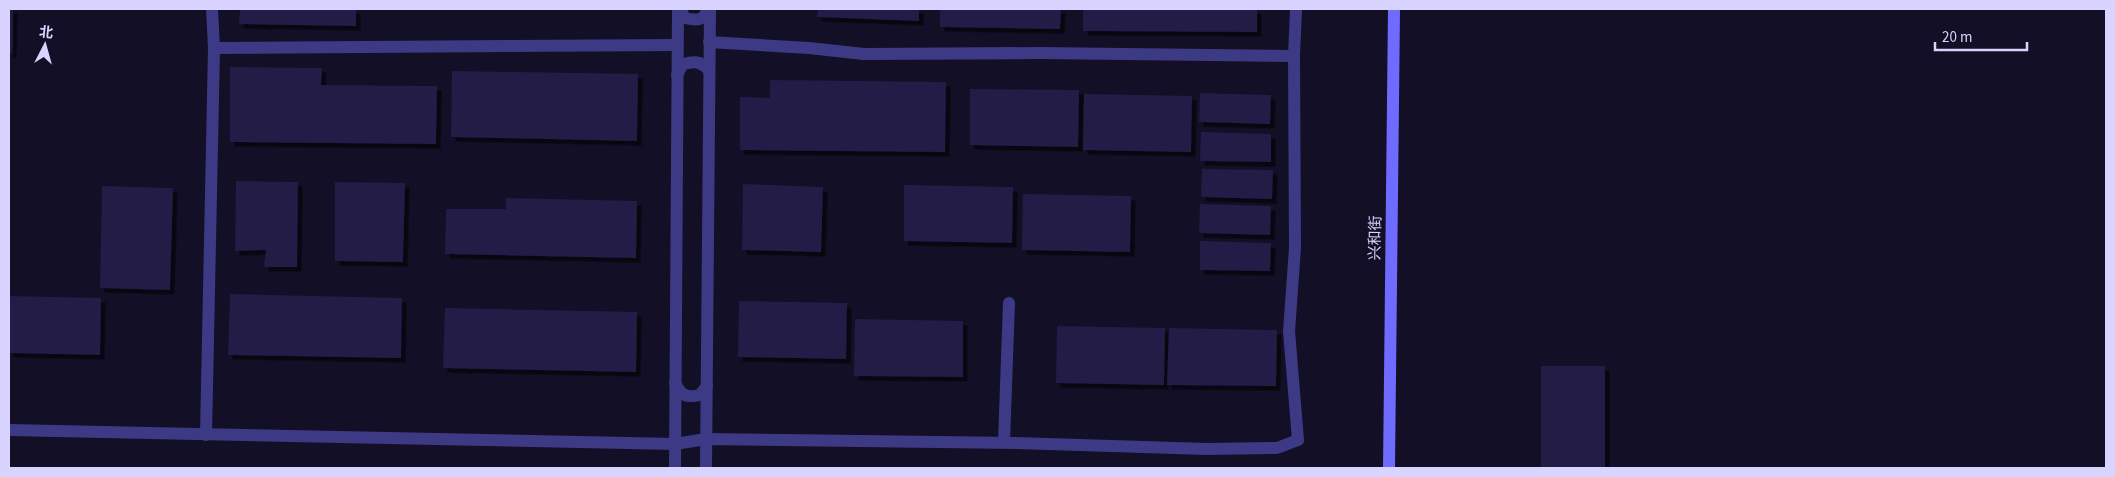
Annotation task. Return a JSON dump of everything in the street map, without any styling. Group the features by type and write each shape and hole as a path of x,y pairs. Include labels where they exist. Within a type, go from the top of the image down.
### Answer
{"street":[{"name":"兴和街","path":"1389,468 1394,9"}],"lane":[{"path":"206,435 214,48 212,9"},
{"path":"679,9 685,18 698,21 704,18 709,9"},
{"path":"674,468 677,45 679,9"},
{"path":"706,468 709,9"},
{"path":"9,430 675,444 706,439 1004,442 1207,449 1277,448 1298,440 1289,331 1295,248 1294,56 1296,9"},
{"path":"710,42 810,48 864,54 1040,53 1294,56"},
{"path":"214,48 677,45"},
{"path":"677,75 683,64 695,61 703,64 709,70"},
{"path":"1004,442 1009,303"},
{"path":"675,383 680,394 685,396 700,395 707,386"}],"building":[{"path":"9,9 13,9 12,53 9,53"},
{"path":"240,9 356,9 356,26 239,24"},
{"path":"818,9 919,9 919,21 817,17"},
{"path":"940,9 1061,9 1060,29 940,27"},
{"path":"1083,9 1257,9 1257,32 1083,31"},
{"path":"230,67 322,68 321,85 437,86 436,144 230,142"},
{"path":"452,71 638,74 637,141 451,137"},
{"path":"770,80 946,82 945,152 740,150 740,97 770,98"},
{"path":"970,89 1079,90 1078,147 970,145"},
{"path":"1200,93 1271,95 1270,124 1199,122"},
{"path":"1084,94 1192,96 1191,152 1083,150"},
{"path":"1201,132 1271,134 1271,162 1200,161"},
{"path":"1202,169 1273,170 1272,199 1201,197"},
{"path":"236,181 298,182 297,267 264,267 266,250 235,251"},
{"path":"335,182 405,183 403,262 335,261"},
{"path":"743,184 823,187 821,252 742,250"},
{"path":"904,185 1013,187 1012,243 904,241"},
{"path":"102,186 173,188 170,290 100,288"},
{"path":"1023,194 1131,196 1130,252 1022,250"},
{"path":"506,198 637,201 636,258 445,254 446,209 506,209"},
{"path":"1200,204 1271,206 1270,235 1199,233"},
{"path":"1200,241 1271,243 1270,271 1200,270"},
{"path":"230,294 402,298 401,358 228,355"},
{"path":"9,296 101,298 100,355 9,353"},
{"path":"739,301 847,303 846,359 738,357"},
{"path":"445,308 637,312 636,372 443,368"},
{"path":"855,319 963,321 963,377 854,376"},
{"path":"1057,326 1165,328 1164,385 1056,383"},
{"path":"1169,328 1277,330 1276,386 1167,385"},
{"path":"1541,366 1605,366 1605,468 1541,468"}]}
